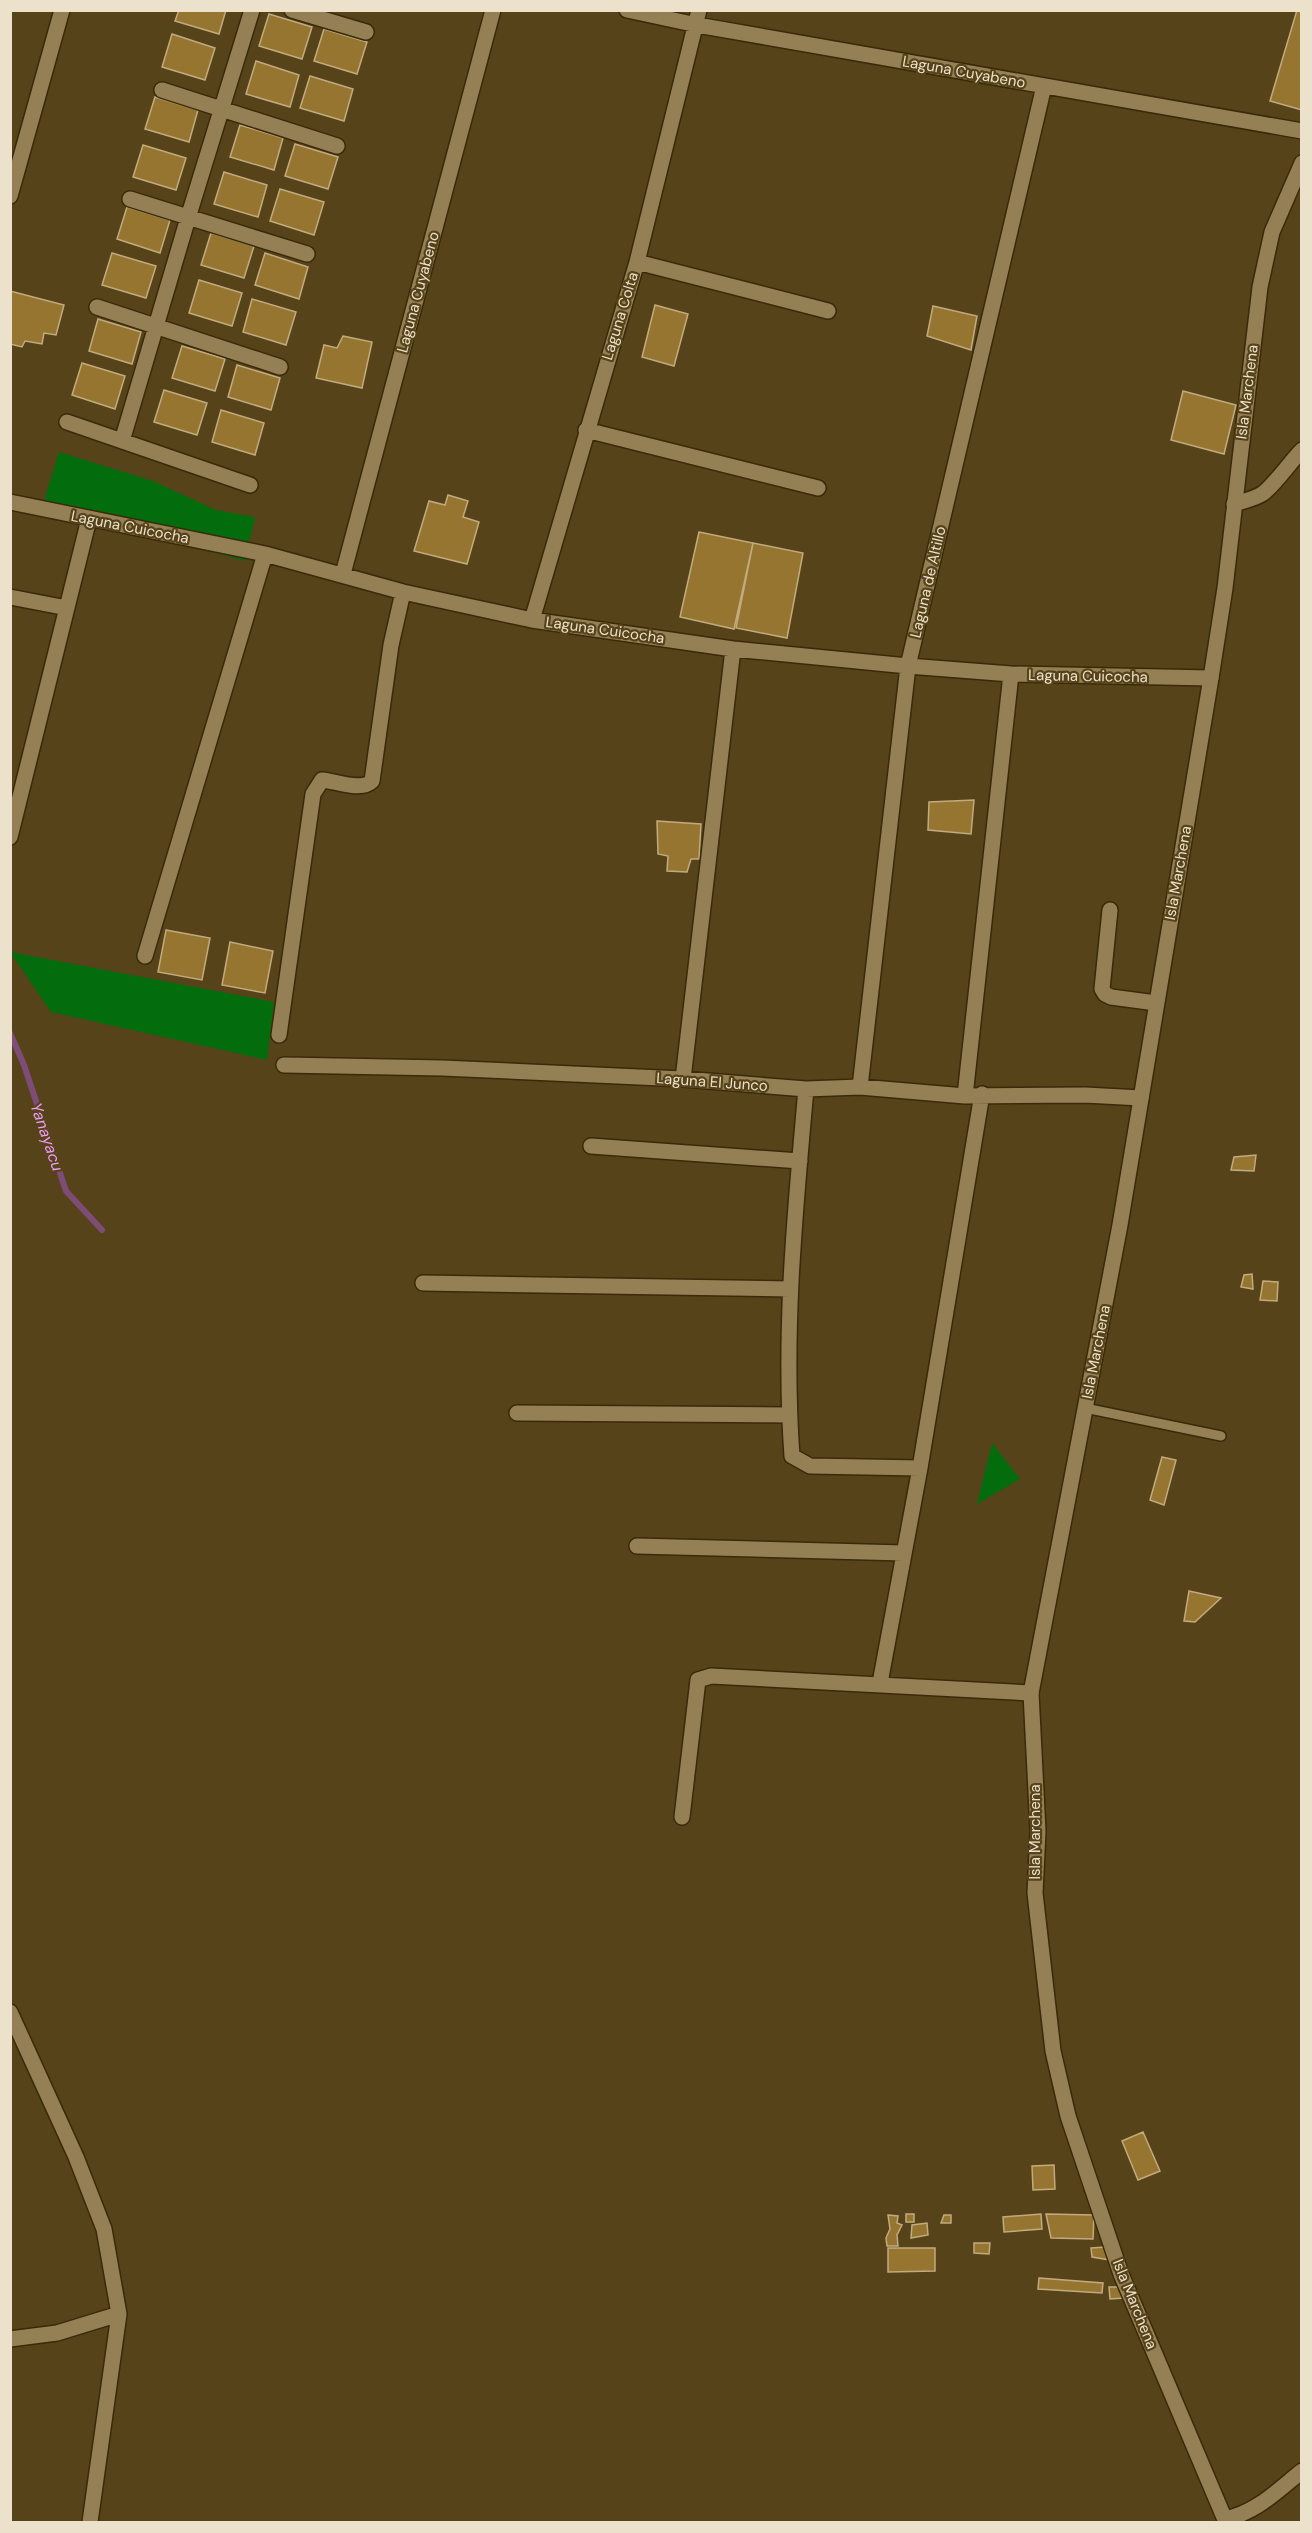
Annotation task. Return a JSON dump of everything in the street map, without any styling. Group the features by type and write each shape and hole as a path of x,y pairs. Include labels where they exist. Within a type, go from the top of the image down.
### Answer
{"street":[{"path":"10,196 62,10"},
{"path":"123,441 252,10"},
{"path":"292,10 366,32"},
{"name":"Laguna Cuyabeno","path":"343,574 493,10"},
{"name":"Laguna Cuyabeno","path":"627,10 698,18 1044,86 1302,131"},
{"name":"Laguna Colta","path":"532,620 637,261 698,18"},
{"name":"Laguna de Altillo","path":"860,1087 908,666 1044,86"},
{"path":"162,90 337,146"},
{"name":"Isla Marchena","path":"1226,2521 1121,2274 1068,2116 1053,2051 1035,1893 1038,1831 1032,1693 1120,1226 1225,588 1260,288 1272,232 1302,163"},
{"path":"130,199 307,254"},
{"path":"637,261 828,311"},
{"path":"97,307 280,367"},
{"path":"67,422 250,485"},
{"path":"586,430 818,488"},
{"path":"1234,504 1267,490 1302,450"},
{"name":"Laguna Cuicocha","path":"10,502 265,554 403,592 532,620 733,649 908,666 1011,674 1210,678"},
{"path":"10,837 89,519"},
{"path":"145,956 265,554"},
{"path":"279,1035 313,794 322,780 361,786 372,781 391,645 403,592"},
{"path":"10,597 67,608"},
{"path":"683,1079 733,649"},
{"path":"965,1096 1011,674"},
{"path":"1110,910 1102,989 1111,997 1156,1003"},
{"name":"Laguna El Junco","path":"284,1065 442,1068 683,1079 806,1089 860,1087 965,1096 982,1094 1141,1098"},
{"path":"806,1089 790,1289 789,1415 792,1456 810,1467 920,1468"},
{"path":"880,1683 920,1468 982,1094"},
{"path":"591,1146 800,1161"},
{"path":"423,1283 790,1289"},
{"path":"517,1413 789,1415"},
{"path":"637,1546 904,1553"},
{"path":"682,1817 698,1680 711,1676 880,1683 1032,1693"},
{"path":"10,2012 76,2157 104,2229 119,2314 90,2523"},
{"path":"10,2339 57,2333 119,2314"},
{"path":"1226,2521 1256,2508 1298,2478"}],"lane":[{"path":"1086,1408 1221,1436"}],"green space":[{"path":"59,452 153,481 216,510 255,517 245,561 42,507"},
{"path":"10,952 274,1002 267,1060 51,1012"},
{"path":"992,1443 1020,1479 977,1504"}],"building":[{"path":"179,10 226,10 219,34 175,21"},
{"path":"1297,10 1302,11 1302,110 1270,101"},
{"path":"269,14 312,27 302,59 259,46"},
{"path":"324,29 367,42 357,74 314,61"},
{"path":"172,34 215,48 205,80 162,67"},
{"path":"256,61 299,75 290,107 246,94"},
{"path":"310,76 353,89 344,121 300,108"},
{"path":"155,97 198,110 189,142 145,129"},
{"path":"240,125 283,138 274,170 230,157"},
{"path":"295,144 338,157 328,189 285,176"},
{"path":"143,145 186,158 176,190 133,177"},
{"path":"224,172 267,185 258,217 214,204"},
{"path":"280,189 324,202 314,235 270,221"},
{"path":"127,207 170,220 160,253 117,239"},
{"path":"211,233 254,246 244,278 201,265"},
{"path":"112,253 156,266 146,298 102,285"},
{"path":"265,253 308,267 299,299 255,285"},
{"path":"199,280 242,293 232,326 189,313"},
{"path":"10,291 64,305 56,335 44,333 42,344 25,341 22,347 10,344"},
{"path":"252,299 296,312 286,345 243,332"},
{"path":"655,305 688,314 674,366 642,357"},
{"path":"933,306 977,316 971,350 927,336"},
{"path":"98,319 141,332 132,364 89,351"},
{"path":"343,336 372,342 362,388 316,378 324,345 337,348"},
{"path":"182,346 225,359 215,391 172,378"},
{"path":"82,363 125,376 115,409 72,395"},
{"path":"237,365 280,378 271,410 228,397"},
{"path":"164,390 207,403 197,435 154,422"},
{"path":"1183,391 1236,405 1224,454 1171,440"},
{"path":"221,410 264,423 255,455 212,442"},
{"path":"448,495 468,501 463,517 479,522 467,564 414,551 429,501 445,505"},
{"path":"699,532 753,543 734,629 680,617"},
{"path":"753,543 803,553 787,638 736,628"},
{"path":"974,800 971,834 928,830 929,802"},
{"path":"657,821 701,824 699,859 691,859 687,872 667,871 668,856 658,854"},
{"path":"166,930 210,938 202,980 158,972"},
{"path":"230,942 273,951 265,993 222,985"},
{"path":"1256,1155 1254,1171 1231,1170 1234,1157"},
{"path":"1252,1274 1253,1289 1241,1287 1244,1275"},
{"path":"1263,1281 1278,1282 1277,1301 1260,1300"},
{"path":"1162,1457 1176,1460 1164,1505 1150,1500"},
{"path":"1189,1591 1221,1598 1195,1622 1184,1621"},
{"path":"1143,2132 1160,2171 1138,2180 1122,2141"},
{"path":"1054,2165 1055,2189 1033,2190 1032,2166"},
{"path":"906,2214 914,2214 914,2222 906,2222"},
{"path":"1041,2214 1042,2229 1004,2232 1003,2217"},
{"path":"1046,2214 1094,2215 1093,2239 1051,2238"},
{"path":"888,2215 898,2216 897,2223 902,2225 897,2235 898,2246 887,2246 886,2238 890,2229"},
{"path":"944,2215 951,2215 951,2223 941,2223"},
{"path":"927,2223 928,2235 911,2238 912,2225"},
{"path":"974,2243 990,2243 989,2254 974,2253"},
{"path":"1106,2247 1110,2260 1092,2257 1091,2248"},
{"path":"888,2248 935,2248 935,2271 888,2272"},
{"path":"1039,2278 1103,2283 1102,2293 1038,2289"},
{"path":"1109,2287 1119,2287 1124,2298 1110,2299"}],"waterway":[{"name":"Yanayacu","path":"10,1033 24,1065 66,1191 102,1230"}]}
